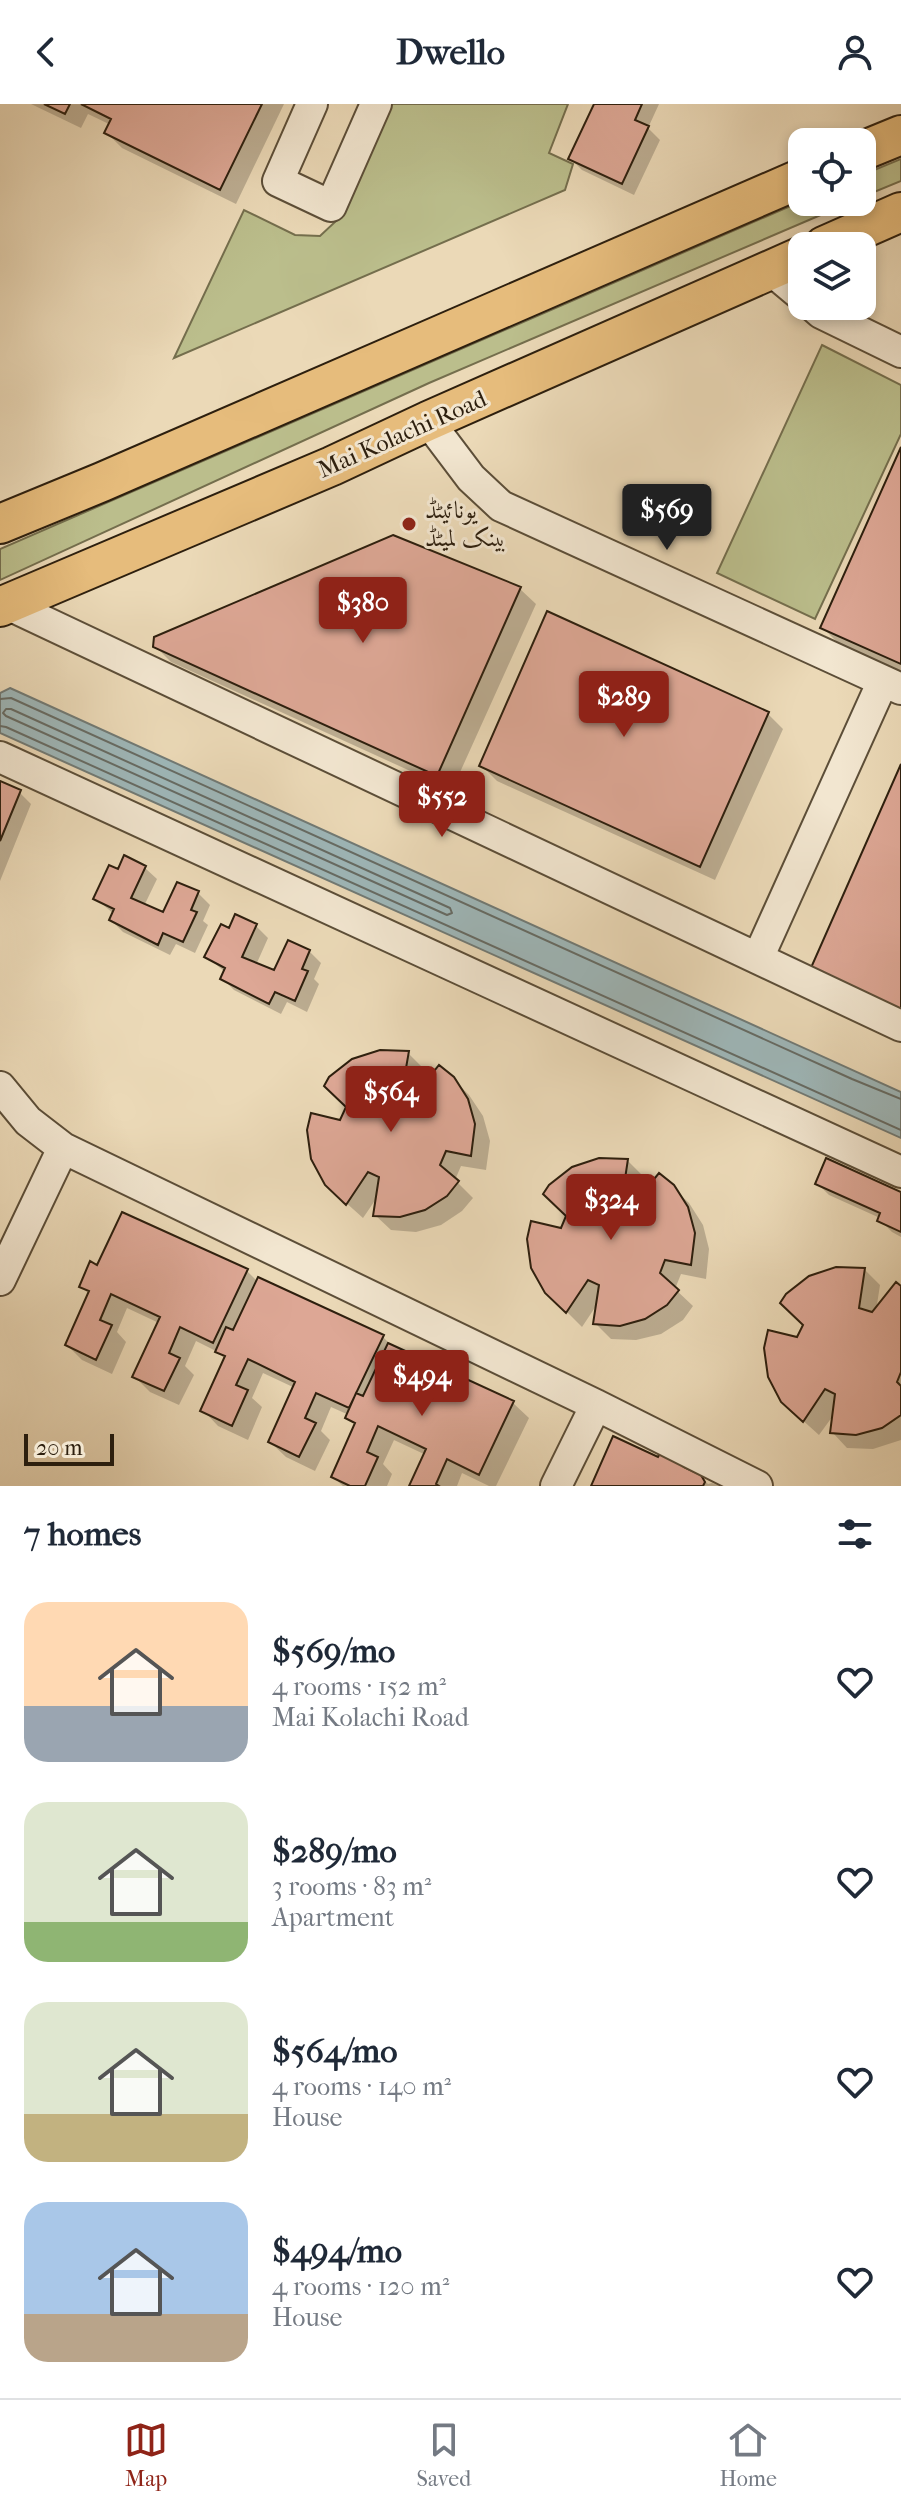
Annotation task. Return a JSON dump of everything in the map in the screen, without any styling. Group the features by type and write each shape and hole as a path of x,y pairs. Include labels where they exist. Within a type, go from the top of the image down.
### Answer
{"main road":[{"path":"876,145 901,135"},
{"path":"0,524 788,184"},
{"path":"856,232 901,212"},
{"name":"Mai Kolachi Road","path":"3,605 332,466 786,263"}],"street":[{"path":"312,104 278,181 331,206 376,104"},
{"path":"835,320 901,352"},
{"path":"428,421 471,478 501,506 892,685 758,958"},
{"path":"3,605 901,1026"},
{"path":"0,757 901,1172"},
{"path":"0,1087 28,1121 63,1148 757,1486"},
{"path":"0,1280 63,1148"},
{"path":"556,1486 596,1405"}],"green space":[{"path":"386,104 568,104 549,153 573,164 565,190 174,358 244,210 295,235 320,236 335,222"},
{"path":"901,159 901,181 876,191 876,169"},
{"path":"788,207 788,216 818,216 429,383 0,580 0,549"},
{"path":"822,345 901,385 901,434 815,619 717,573"}],"water":[{"path":"10,688 901,1092 901,1138 0,733 0,693"}],"building":[{"path":"44,104 70,104 65,114"},
{"path":"81,104 262,104 220,190 104,133 111,119"},
{"path":"594,104 642,104 635,120 649,126 622,184 568,159"},
{"path":"901,447 901,664 820,628"},
{"path":"393,535 521,587 437,776 153,647 154,637"},
{"path":"547,611 769,712 700,867 479,766"},
{"path":"901,764 901,1010 810,970"},
{"path":"0,781 21,790 0,841"},
{"path":"124,855 146,866 131,898 163,912 177,882 199,891 191,910 197,912 183,942 163,933 158,945 109,920 114,909 93,899 109,865 118,869"},
{"path":"235,914 257,924 242,957 274,970 288,940 310,950 302,969 308,971 295,1001 275,992 269,1004 220,979 225,968 204,957 221,924 229,928"},
{"path":"380,1050 409,1051 402,1091 415,1095 439,1065 454,1077 468,1099 475,1124 471,1156 446,1151 440,1165 459,1181 447,1196 425,1210 400,1217 373,1216 379,1177 368,1172 346,1205 325,1185 311,1159 307,1130 311,1113 340,1120 346,1107 324,1086 329,1077 352,1059"},
{"path":"599,1158 628,1159 622,1199 634,1204 659,1173 674,1185 688,1207 695,1233 691,1265 665,1260 660,1273 679,1290 667,1305 645,1319 620,1326 593,1324 599,1285 588,1280 566,1313 545,1293 531,1268 527,1239 531,1221 561,1228 566,1216 543,1194 549,1185 572,1167"},
{"path":"826,1158 901,1192 901,1232 877,1221 880,1213 815,1184"},
{"path":"122,1212 248,1269 213,1343 180,1327 169,1353 180,1358 164,1391 132,1377 160,1317 111,1294 100,1320 112,1325 96,1360 65,1345 89,1291 79,1287 90,1261 97,1265"},
{"path":"836,1267 865,1268 859,1308 872,1312 896,1282 901,1286 901,1372 897,1382 901,1386 901,1415 882,1428 856,1435 830,1433 835,1394 825,1389 803,1422 781,1402 768,1377 764,1348 768,1330 797,1337 803,1325 780,1303 786,1294 809,1276"},
{"path":"258,1277 384,1335 349,1408 316,1393 305,1418 316,1423 299,1457 268,1442 295,1382 248,1359 236,1385 248,1390 232,1426 200,1411 225,1356 215,1352 226,1327 233,1330"},
{"path":"388,1343 514,1401 479,1475 447,1459 436,1484 439,1486 409,1486 426,1449 378,1426 367,1452 378,1457 365,1486 350,1486 331,1477 355,1423 345,1418 356,1393 363,1396"},
{"path":"613,1436 658,1457 662,1450 687,1461 684,1467 701,1475 705,1482 703,1486 591,1486"}],"place":[{"name":"یونائیٹڈ بینک لمیٹڈ","path":"409,524"}]}
